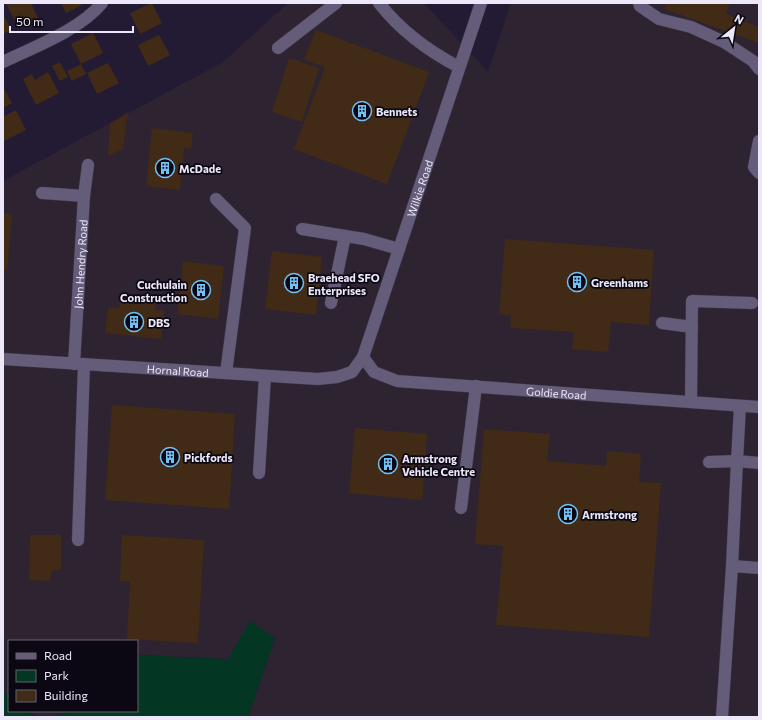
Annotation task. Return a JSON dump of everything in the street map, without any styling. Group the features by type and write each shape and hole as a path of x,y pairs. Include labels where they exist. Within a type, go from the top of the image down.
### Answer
{"street":[{"path":"3,62 65,32 96,10 102,3"},
{"path":"278,48 336,3"},
{"path":"379,3 387,13 415,40 435,54 459,67"},
{"name":"Wilkie Road","path":"352,372 363,357 481,3"},
{"path":"639,3 640,6 659,19 691,27 724,42 753,62 759,69"},
{"path":"759,141 754,167 759,173"},
{"name":"John Hendry Road","path":"78,540 79,364 84,196 88,165"},
{"path":"42,193 84,196"},
{"path":"216,199 245,228 226,374"},
{"path":"302,229 345,236 399,249"},
{"path":"331,303 345,236"},
{"path":"691,402 692,301 752,303"},
{"path":"662,323 692,327"},
{"name":"Goldie Road","path":"363,357 374,372 397,380 759,407"},
{"name":"Hornal Road","path":"3,359 318,379 337,377 352,372"},
{"path":"259,473 265,376"},
{"path":"461,508 476,386"},
{"path":"722,717 732,566 740,406"},
{"path":"709,462 737,461 759,463"},
{"path":"732,566 759,568"}],"shaded area":[{"path":"288,3 424,3 488,72 511,3 759,3 759,717 248,717 275,638 228,659 138,655 138,640 8,640 8,696 3,690 3,181 223,62"},
{"path":"28,712 67,712 62,714 41,717"}],"green space":[{"path":"250,621 275,638 248,717 41,717 67,712 138,712 138,655 228,659"},
{"path":"3,690 8,696 8,712 27,712 38,717 3,717"}],"building":[{"path":"6,3 31,3 38,18 18,28"},
{"path":"61,3 86,3 66,13"},
{"path":"152,3 162,23 140,34 130,13"},
{"path":"667,3 730,3 726,14 759,27 759,43 664,9"},
{"path":"3,14 11,30 3,34"},
{"name":"Bennets","path":"316,30 429,72 387,184 294,149 325,67 304,60"},
{"path":"93,33 103,53 81,64 71,44"},
{"path":"159,35 170,55 148,66 138,45"},
{"path":"289,58 319,68 302,122 272,112"},
{"path":"60,62 68,77 60,81 52,66"},
{"path":"108,63 119,83 97,94 87,73"},
{"path":"81,64 86,74 72,81 67,71"},
{"path":"48,72 59,93 36,105 23,79 32,74 35,80"},
{"path":"3,87 12,103 3,108"},
{"path":"16,110 26,130 4,141 3,117"},
{"path":"128,112 123,149 108,156 110,124"},
{"name":"McDade","path":"152,128 193,133 191,149 184,148 180,190 146,186"},
{"path":"3,213 12,214 7,270 3,269"},
{"name":"Greenhams","path":"505,239 654,250 649,325 611,322 608,352 572,349 574,332 510,328 511,315 499,314"},
{"name":"Braehead SFO Enterprises","path":"272,251 322,257 316,315 265,309"},
{"name":"Cuchulain Construction","path":"183,261 224,266 218,319 177,314"},
{"name":"DBS","path":"120,298 156,302 155,310 164,311 161,339 105,333 108,307 119,308"},
{"name":"Pickfords","path":"112,405 235,414 229,509 105,500"},
{"name":"Armstrong Vehicle Centre","path":"355,428 427,434 422,500 349,493"},
{"name":"Armstrong","path":"484,429 550,434 547,461 606,466 607,451 641,454 639,482 661,483 649,637 496,625 503,546 475,544"},
{"path":"30,535 61,535 61,569 51,571 50,581 29,580"},
{"path":"122,535 204,540 198,643 127,639 130,582 120,581"}],"place":[{"name":"Bennets","path":"362,111"},
{"name":"McDade","path":"165,168"},
{"name":"Greenhams","path":"577,282"},
{"name":"Braehead SFO Enterprises","path":"294,283"},
{"name":"Cuchulain Construction","path":"201,290"},
{"name":"DBS","path":"134,322"},
{"name":"Pickfords","path":"170,457"},
{"name":"Armstrong Vehicle Centre","path":"388,464"},
{"name":"Armstrong","path":"568,514"}]}
